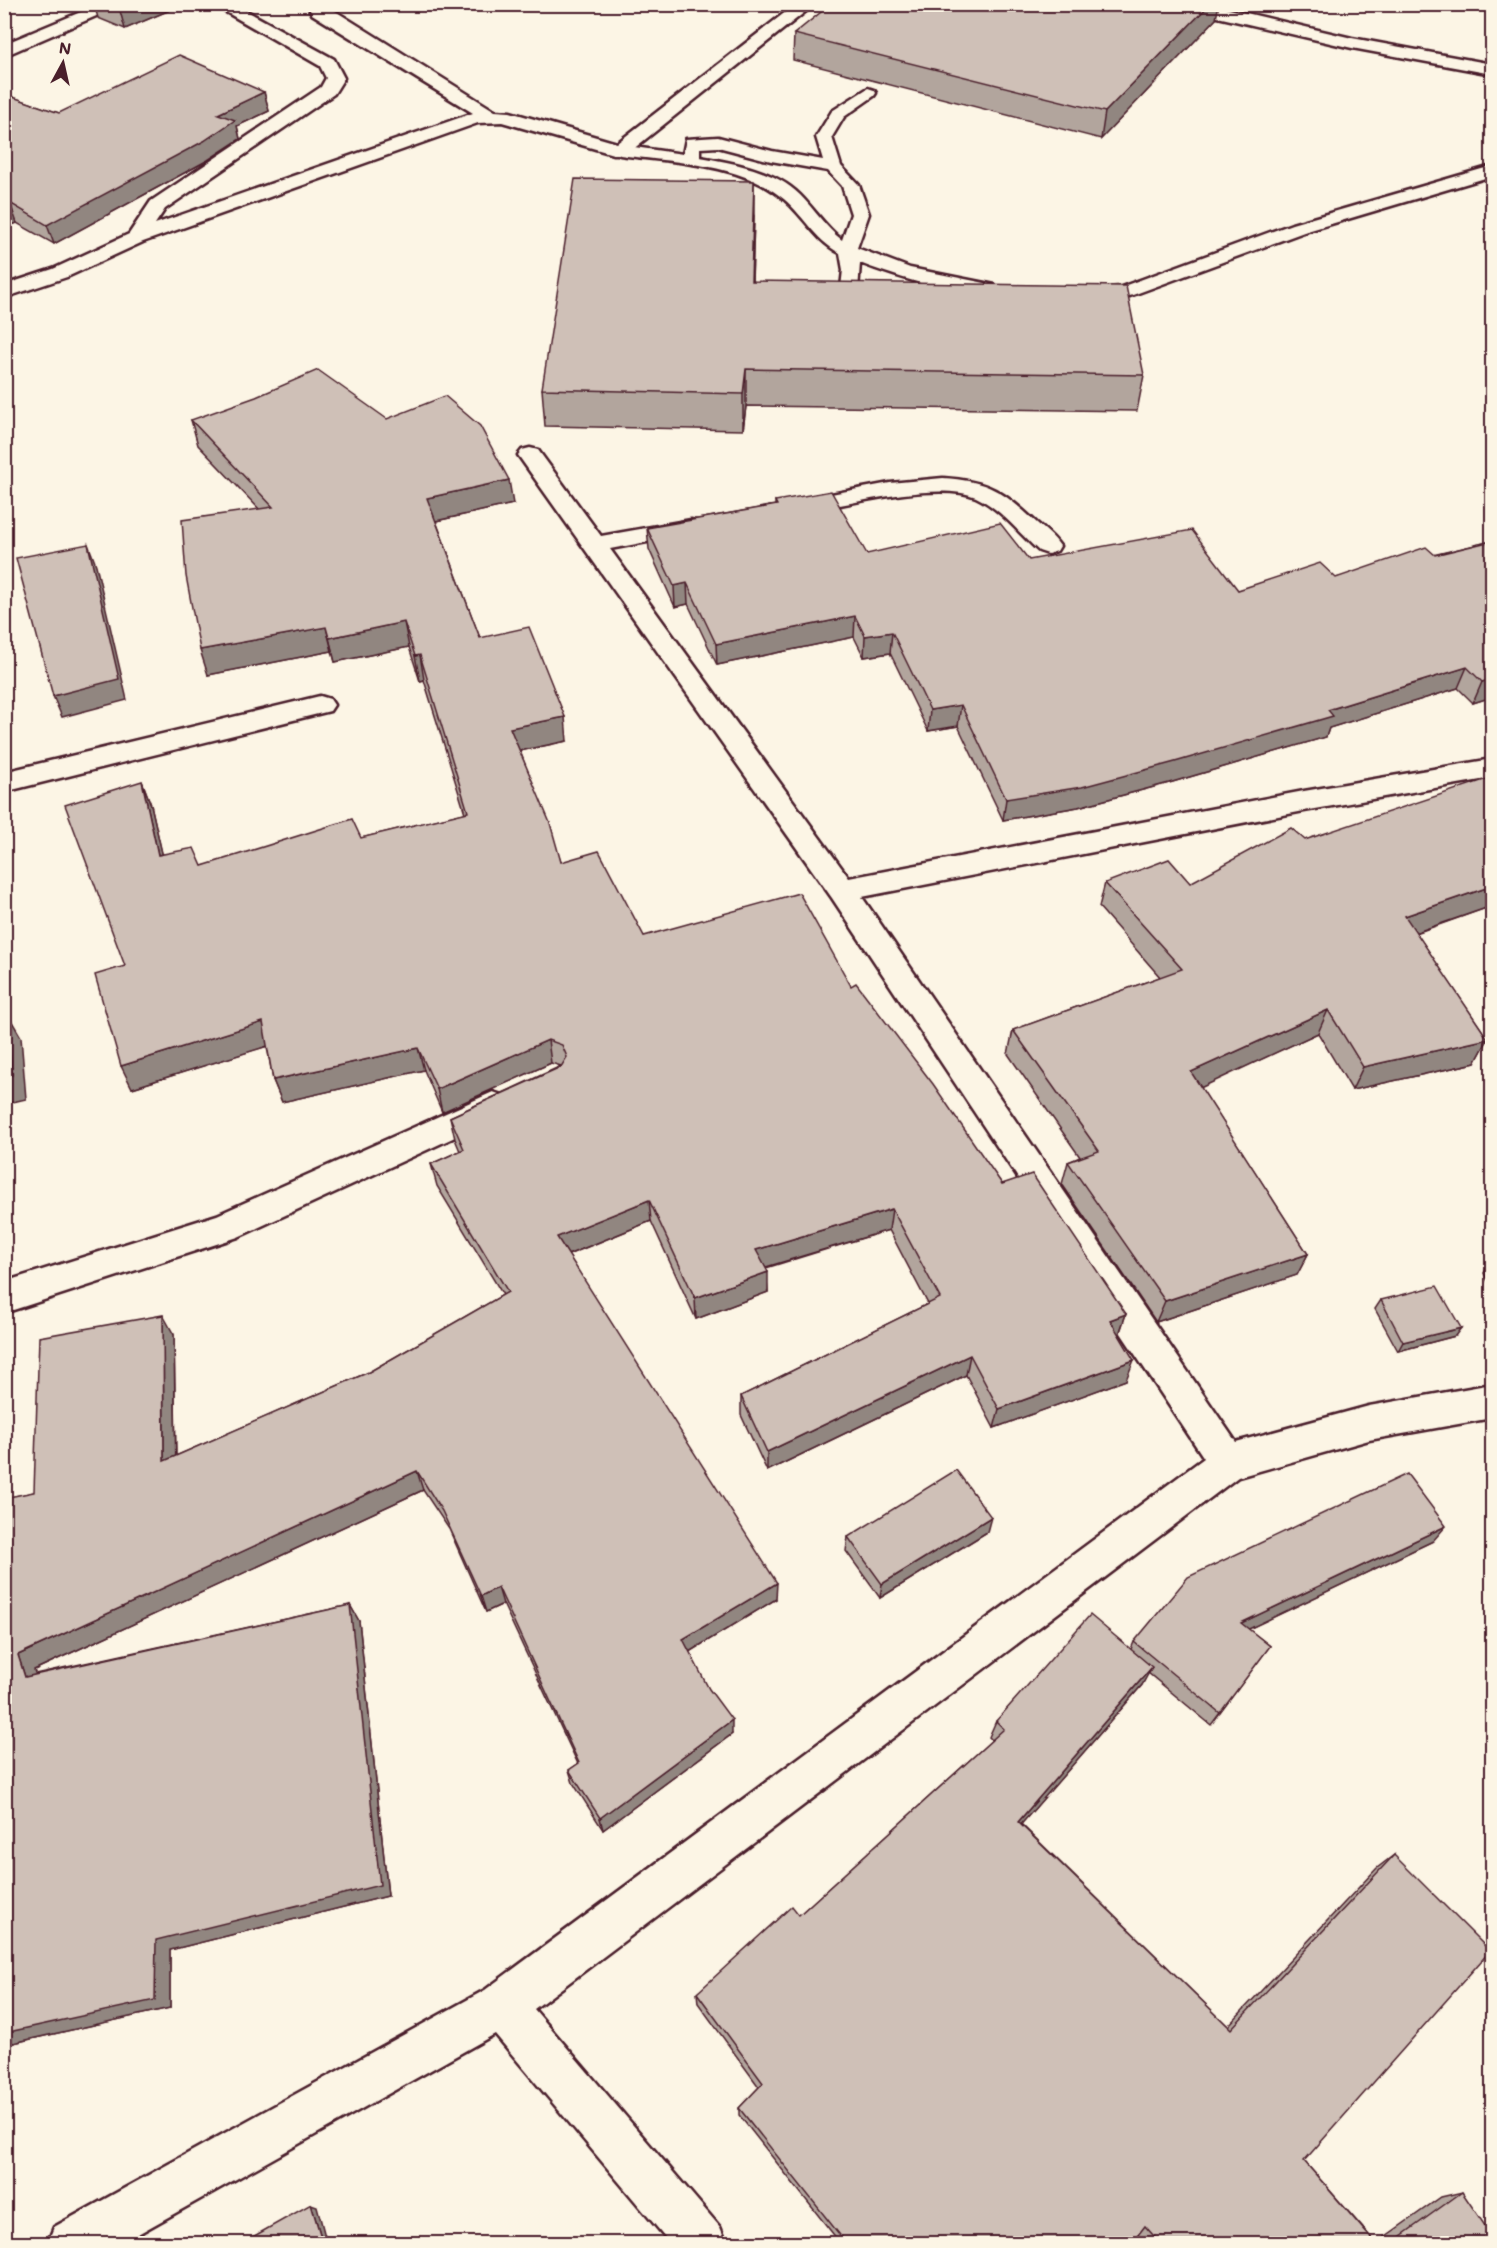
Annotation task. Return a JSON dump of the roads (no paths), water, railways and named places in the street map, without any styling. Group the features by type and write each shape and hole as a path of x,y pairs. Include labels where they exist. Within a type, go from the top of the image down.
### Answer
{"street":[{"path":"4,51 116,4"},
{"path":"136,238 158,206 328,90 335,78 328,63 220,4"},
{"path":"315,4 318,10 489,116"},
{"path":"4,292 60,273 136,238 475,118 503,116 620,150 807,4"},
{"path":"1183,4 1352,43 1492,69"},
{"path":"530,455 842,890 1228,1462"},
{"path":"773,511 933,484 962,484 986,492 1048,546"},
{"path":"596,544 718,522"},
{"path":"4,782 320,705"},
{"path":"842,890 1304,801 1492,768"},
{"path":"4,1298 226,1227 519,1093"},
{"path":"71,2244 501,2006 1228,1462 1369,1423 1492,1401"},
{"path":"501,2006 703,2244"}],"lane":[{"path":"848,305 852,270 848,249 860,214 850,185 833,167 824,137 838,114 868,93"},
{"path":"691,161 692,143 718,142 771,156 833,167"},
{"path":"620,150 691,161 747,174 780,187 802,207 827,237 848,249 926,280 1006,291"},
{"path":"1069,295 1124,292 1298,228 1492,171"}]}
